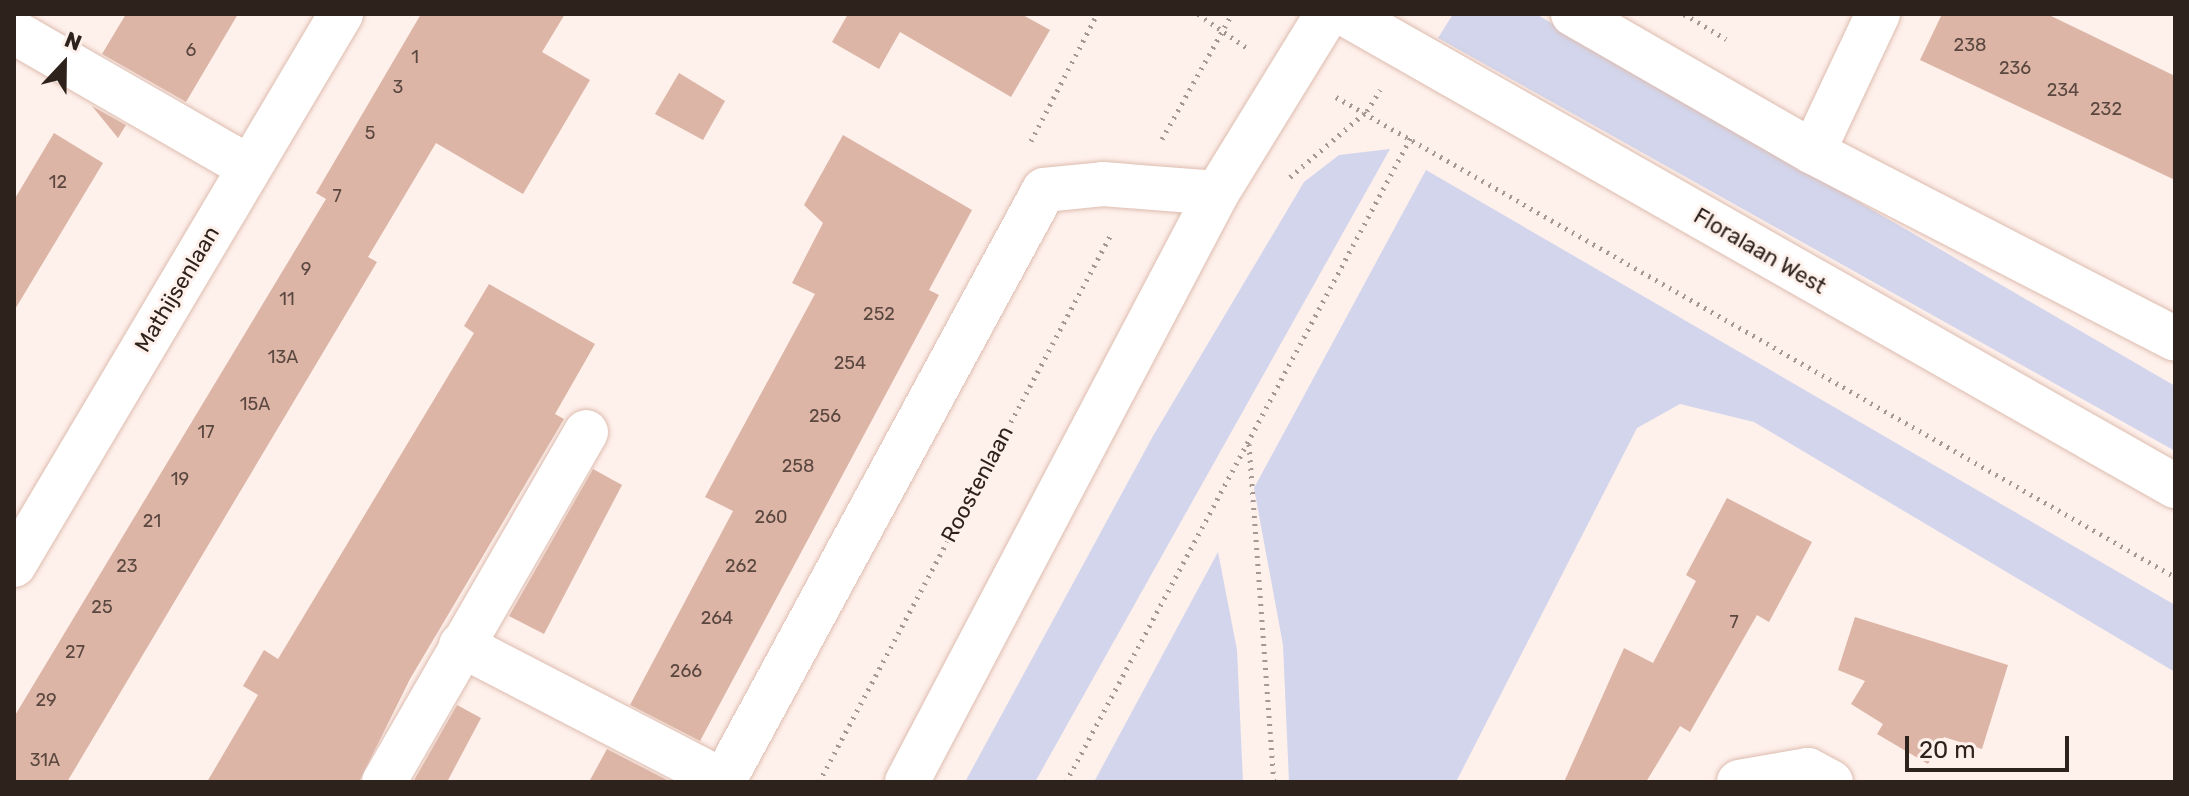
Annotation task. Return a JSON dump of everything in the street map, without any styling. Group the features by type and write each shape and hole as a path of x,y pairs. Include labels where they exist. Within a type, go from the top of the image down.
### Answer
{"street":[{"name":"Mathijsenlaan","path":"14,565 341,14"},
{"path":"907,782 1217,193 1327,14"},
{"name":"Floralaan West","path":"1345,14 2175,486"},
{"path":"1573,14 1813,152 2175,339"},
{"path":"1813,152 1878,14"},
{"path":"14,32 249,167"},
{"path":"461,645 723,782 1044,190 1136,186 1217,193"},
{"path":"384,782 586,432"},
{"path":"1739,782 1808,770 1831,782"}],"path":[{"path":"1044,190 1031,141 1097,14"},
{"name":"Roostenlaan","path":"819,782 1136,186 1232,14"},
{"path":"1684,14 1738,46"},
{"path":"1367,111 2175,577"},
{"path":"1066,782 1411,137"},
{"path":"1249,443 1274,782"}],"shaded area":[{"path":"1453,14 1536,14 2175,386 2175,451 1438,38"},
{"path":"1390,149 1035,782 965,782 1153,436 1304,182 1339,155"},
{"path":"1426,170 2175,605 2175,672 1754,422 1680,404 1637,428 1456,782 1289,782 1283,645 1254,488"},
{"path":"1218,552 1237,650 1243,782 1094,782"}],"building":[{"path":"126,14 238,14 186,102 102,54"},
{"path":"421,14 565,14 542,52 590,80 523,194 436,143 368,257 377,262 67,782 14,782 14,717 326,199 316,193"},
{"path":"848,14 1021,14 1050,30 1011,97 900,32 879,69 832,42"},
{"path":"1942,14 2047,14 2175,76 2175,180 1920,60"},
{"path":"679,73 725,101 703,140 655,114"},
{"path":"92,106 126,125 118,138"},
{"path":"54,133 103,163 14,311 14,200"},
{"path":"843,135 972,210 929,290 939,295 700,741 630,705 733,511 705,497 815,294 792,283 823,223 804,205"},
{"path":"489,284 595,344 555,414 564,419 410,679 359,782 207,782 258,695 243,686 264,650 278,659 474,333 464,326"},
{"path":"593,469 622,485 544,634 509,616"},
{"path":"1727,498 1812,542 1769,622 1757,615 1690,732 1680,726 1646,782 1564,782 1624,648 1653,663 1696,581 1686,575"},
{"path":"1855,617 2008,665 1982,749 1944,737 1928,764 1877,734 1883,724 1851,704 1865,681 1838,670"},
{"path":"457,705 481,718 447,782 413,782"},
{"path":"607,749 671,782 589,782"}]}
